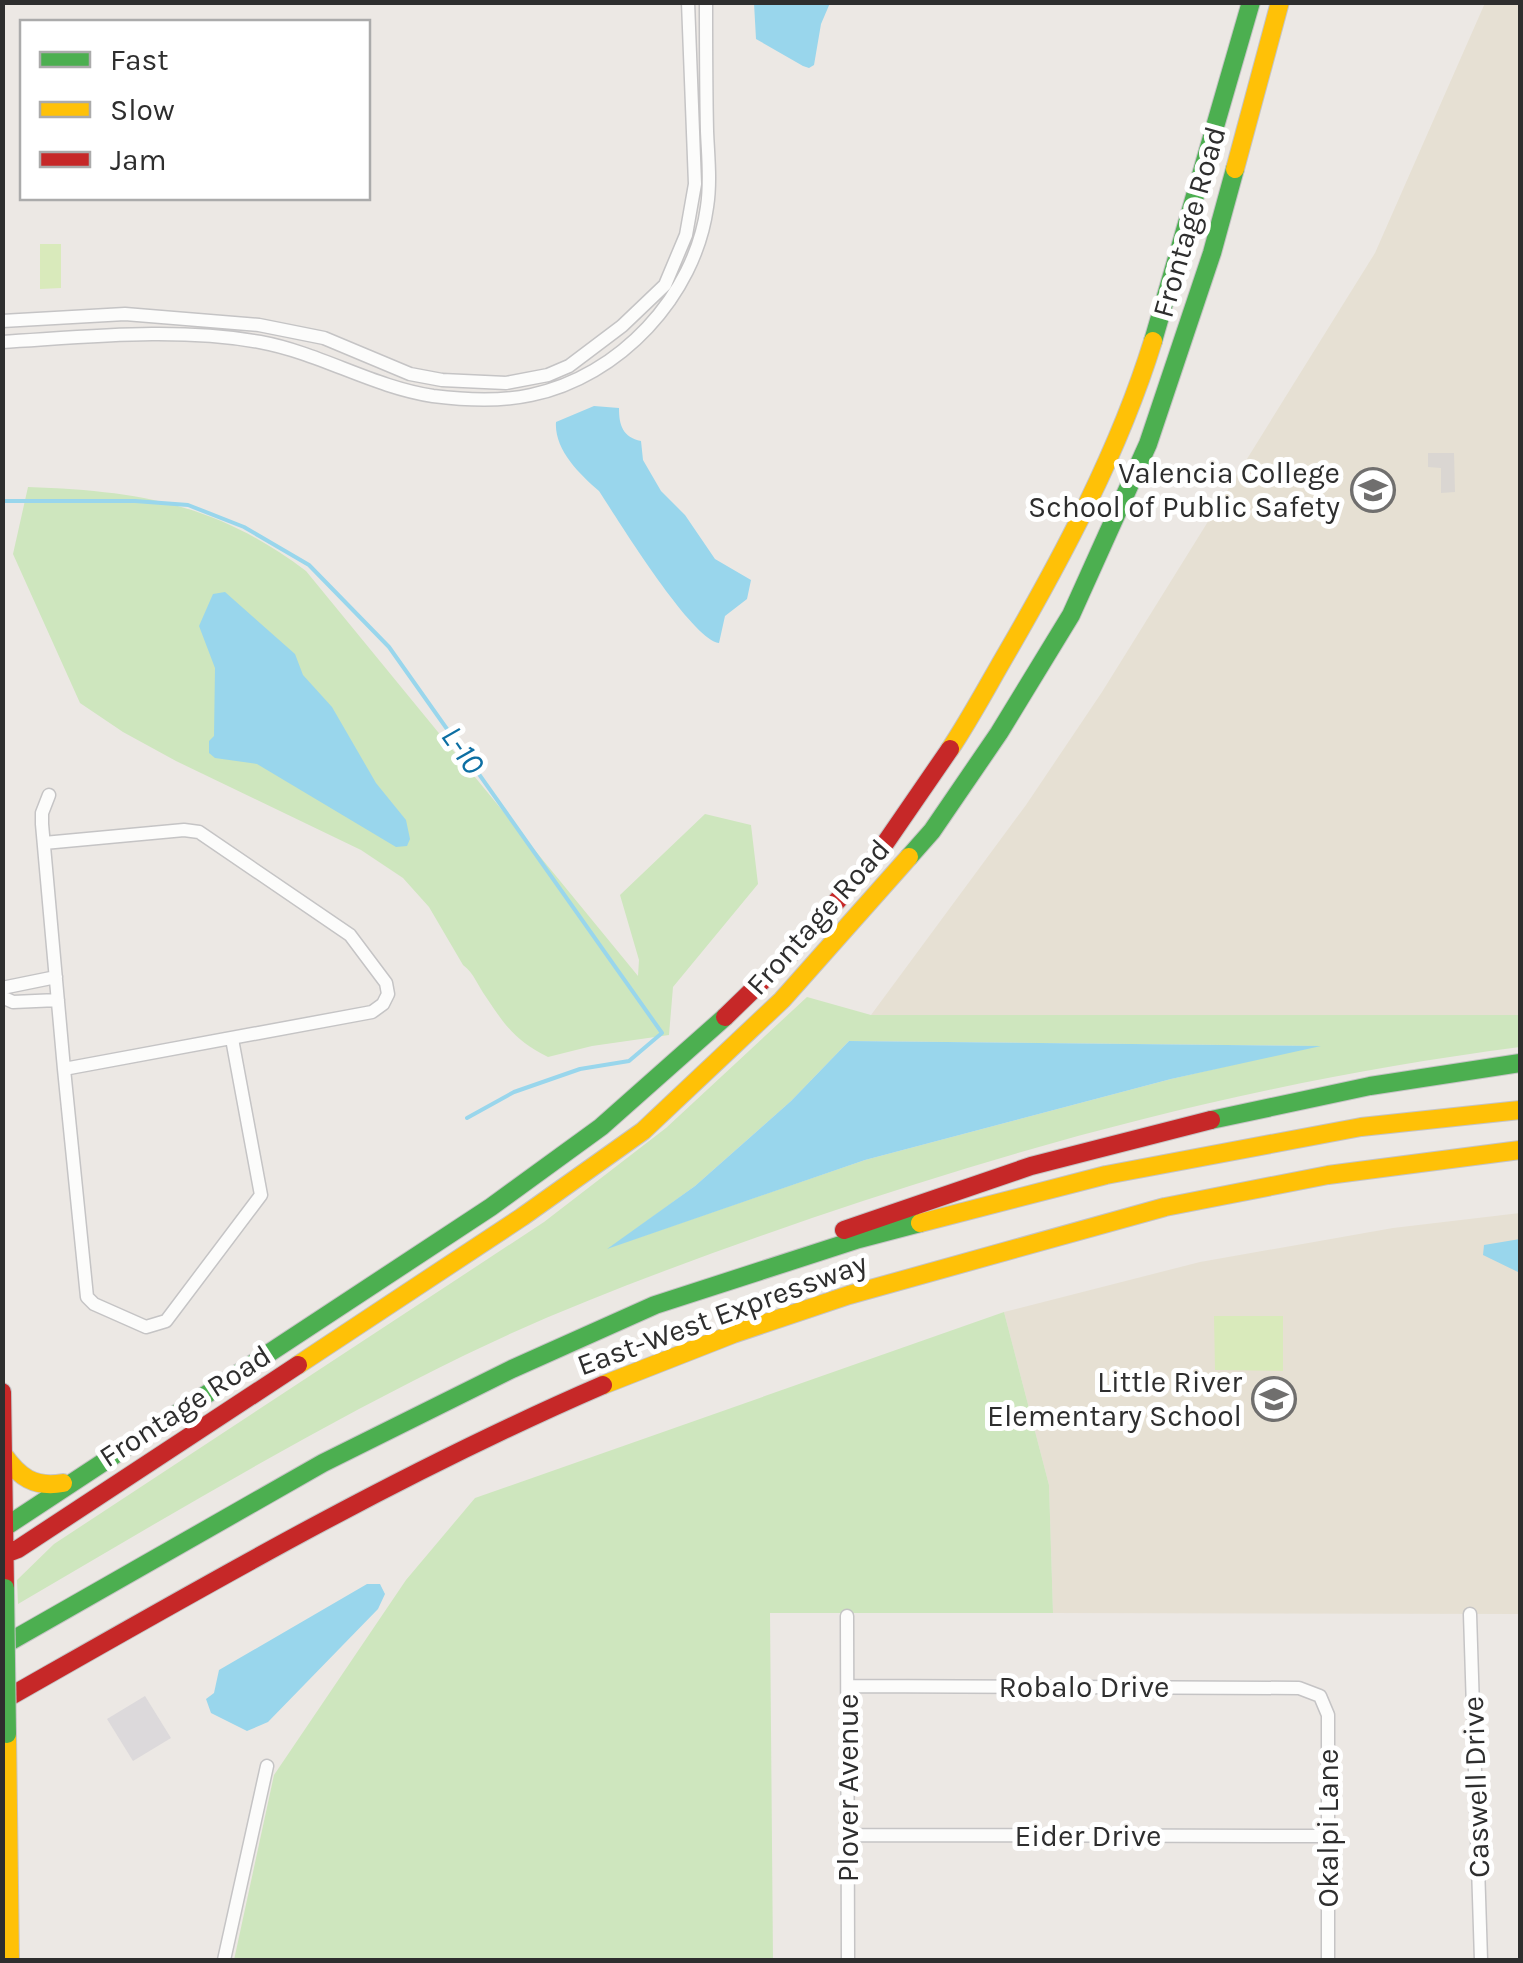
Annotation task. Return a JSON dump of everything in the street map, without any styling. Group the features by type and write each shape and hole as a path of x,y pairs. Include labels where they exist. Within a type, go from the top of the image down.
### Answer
{"main road":[{"name":"Frontage Road","path":"3,1528 490,1207 601,1127 686,1055 779,965 875,858 956,740 1040,596 1073,534 1138,389 1251,2"},
{"name":"Frontage Road","path":"4,1555 522,1218 643,1130 782,1000 932,831 1000,732 1072,615 1148,444 1212,253 1280,2"},
{"path":"655,1305 896,1210 1108,1143 1348,1088 1520,1063"},
{"name":"East-West Expressway","path":"2,1646 323,1462 512,1369 655,1305 859,1239 1106,1175 1361,1128 1520,1110"},
{"name":"East-West Expressway","path":"2,1701 197,1588 389,1484 570,1399 734,1335 904,1278 1210,1197 1433,1158 1520,1150"},
{"path":"1433,1158 1520,1161"},
{"path":"2,1392 7,1734 4,1758 10,1960"},
{"path":"3,1454 26,1480 48,1486 68,1482"}],"street":[{"path":"2,321 125,314 252,324 303,332 410,374 442,380 506,383 548,375 569,366 622,326 665,284 686,234 694,184 688,2"},
{"path":"2,342 126,335 255,341 326,360 402,390 459,399 529,396 573,381 618,354 654,321 697,246 709,190 706,2"},
{"path":"49,795 42,813 44,843 87,1297 102,1308 151,1327 166,1321 261,1195 232,1039"},
{"path":"44,843 184,830 199,832 350,935 386,983 386,1000 372,1012 64,1069"},
{"path":"2,988 56,977"},
{"path":"2,997 13,1002 58,1000"},
{"name":"Caswell Drive","path":"1470,1614 1481,1960"},
{"name":"Plover Avenue","path":"847,1616 848,1960"},
{"name":"Robalo Drive","path":"848,1686 1299,1688 1320,1696"},
{"name":"Okalpi Lane","path":"1320,1696 1328,1715 1328,1960"},
{"path":"224,1960 267,1766"},
{"name":"Eider Drive","path":"848,1835 1328,1836"}],"shaded area":[{"name":"Valencia College School of Public Safety","path":"1485,3 1520,3 1520,1015 871,1015 1026,805 1102,692 1375,253"},
{"path":"1428,453 1454,453 1455,492 1441,493 1441,468 1428,467"},
{"name":"Little River Elementary School","path":"1520,1213 1520,1614 1053,1613 1049,1485 1004,1312 1200,1262 1393,1228"},
{"path":"145,1696 171,1738 133,1761 107,1719"}],"green space":[{"path":"40,244 61,244 61,288 40,289"},
{"path":"28,487 105,492 175,505 240,530 306,571 638,976 639,960 620,895 705,814 751,825 758,884 673,987 669,1035 548,1057 537,1051 500,1017 429,907 403,878 361,850 176,761 80,703 13,554"},
{"path":"807,997 871,1015 1520,1015 1520,1047 1339,1076 1074,1137 900,1189 636,1282 507,1335 351,1413 18,1604 17,1580 54,1544 544,1222 666,1128","holes":["849,1041 1315,1046 1171,1079 865,1160 611,1247 695,1186 791,1101"]},
{"path":"1004,1312 1049,1485 1053,1613 770,1613 773,1960 234,1960 274,1775 406,1580 475,1498"},
{"path":"1214,1316 1283,1316 1283,1371 1215,1370"}],"water":[{"path":"754,3 830,3 821,24 814,65 803,66 756,39"},
{"path":"594,406 619,408 623,430 641,441 643,460 661,491 685,515 715,559 751,580 747,599 725,616 719,643 691,622 599,491 563,451 556,422"},
{"path":"225,592 295,654 303,675 332,707 376,783 406,820 410,839 407,846 396,847 257,764 215,758 209,753 209,741 214,736 215,668 199,626 213,594"},
{"path":"849,1041 1321,1046 1171,1079 865,1160 607,1249 695,1186 791,1101"},
{"path":"1520,1239 1520,1273 1483,1255 1484,1245"},
{"path":"367,1584 380,1584 385,1594 378,1609 268,1722 247,1731 211,1713 206,1699 214,1693 219,1670"}],"waterway":[{"name":"L-10","path":"2,501 188,505 244,527 309,565 389,647 662,1033 629,1061 580,1069 514,1092 467,1118"}],"traffic: fast":[{"path":"1153,341 1251,2"},
{"path":"909,857 932,831 999,733 1071,615 1148,444 1212,253 1235,169"},
{"path":"2,1529 491,1207 601,1127 725,1017"},
{"path":"1211,1120 1370,1086 1520,1063"},
{"path":"2,1646 323,1463 512,1369 655,1305 920,1223"},
{"path":"5,1588 7,1734"}],"traffic: slow":[{"path":"1235,169 1280,2"},
{"path":"950,749 1027,618 1088,502 1124,423 1153,341"},
{"path":"298,1365 522,1217 643,1131 782,1000 909,857"},
{"path":"920,1223 1106,1175 1361,1127 1520,1110"},
{"path":"603,1385 733,1334 849,1295 1165,1207 1328,1175 1520,1150"},
{"path":"3,1454 28,1479 44,1484 63,1483"},
{"path":"7,1734 10,1960"},
{"path":"2,1759 6,1757"}],"traffic: jam":[{"path":"725,1017 792,952 875,858 950,749"},
{"path":"844,1230 1031,1166 1211,1120"},
{"path":"2,1555 18,1549 298,1365"},
{"path":"2,1701 373,1495 603,1385"},
{"path":"2,1392 5,1588"}],"place":[{"name":"Valencia College School of Public Safety","path":"1373,490"},
{"name":"Little River Elementary School","path":"1274,1399"}]}
